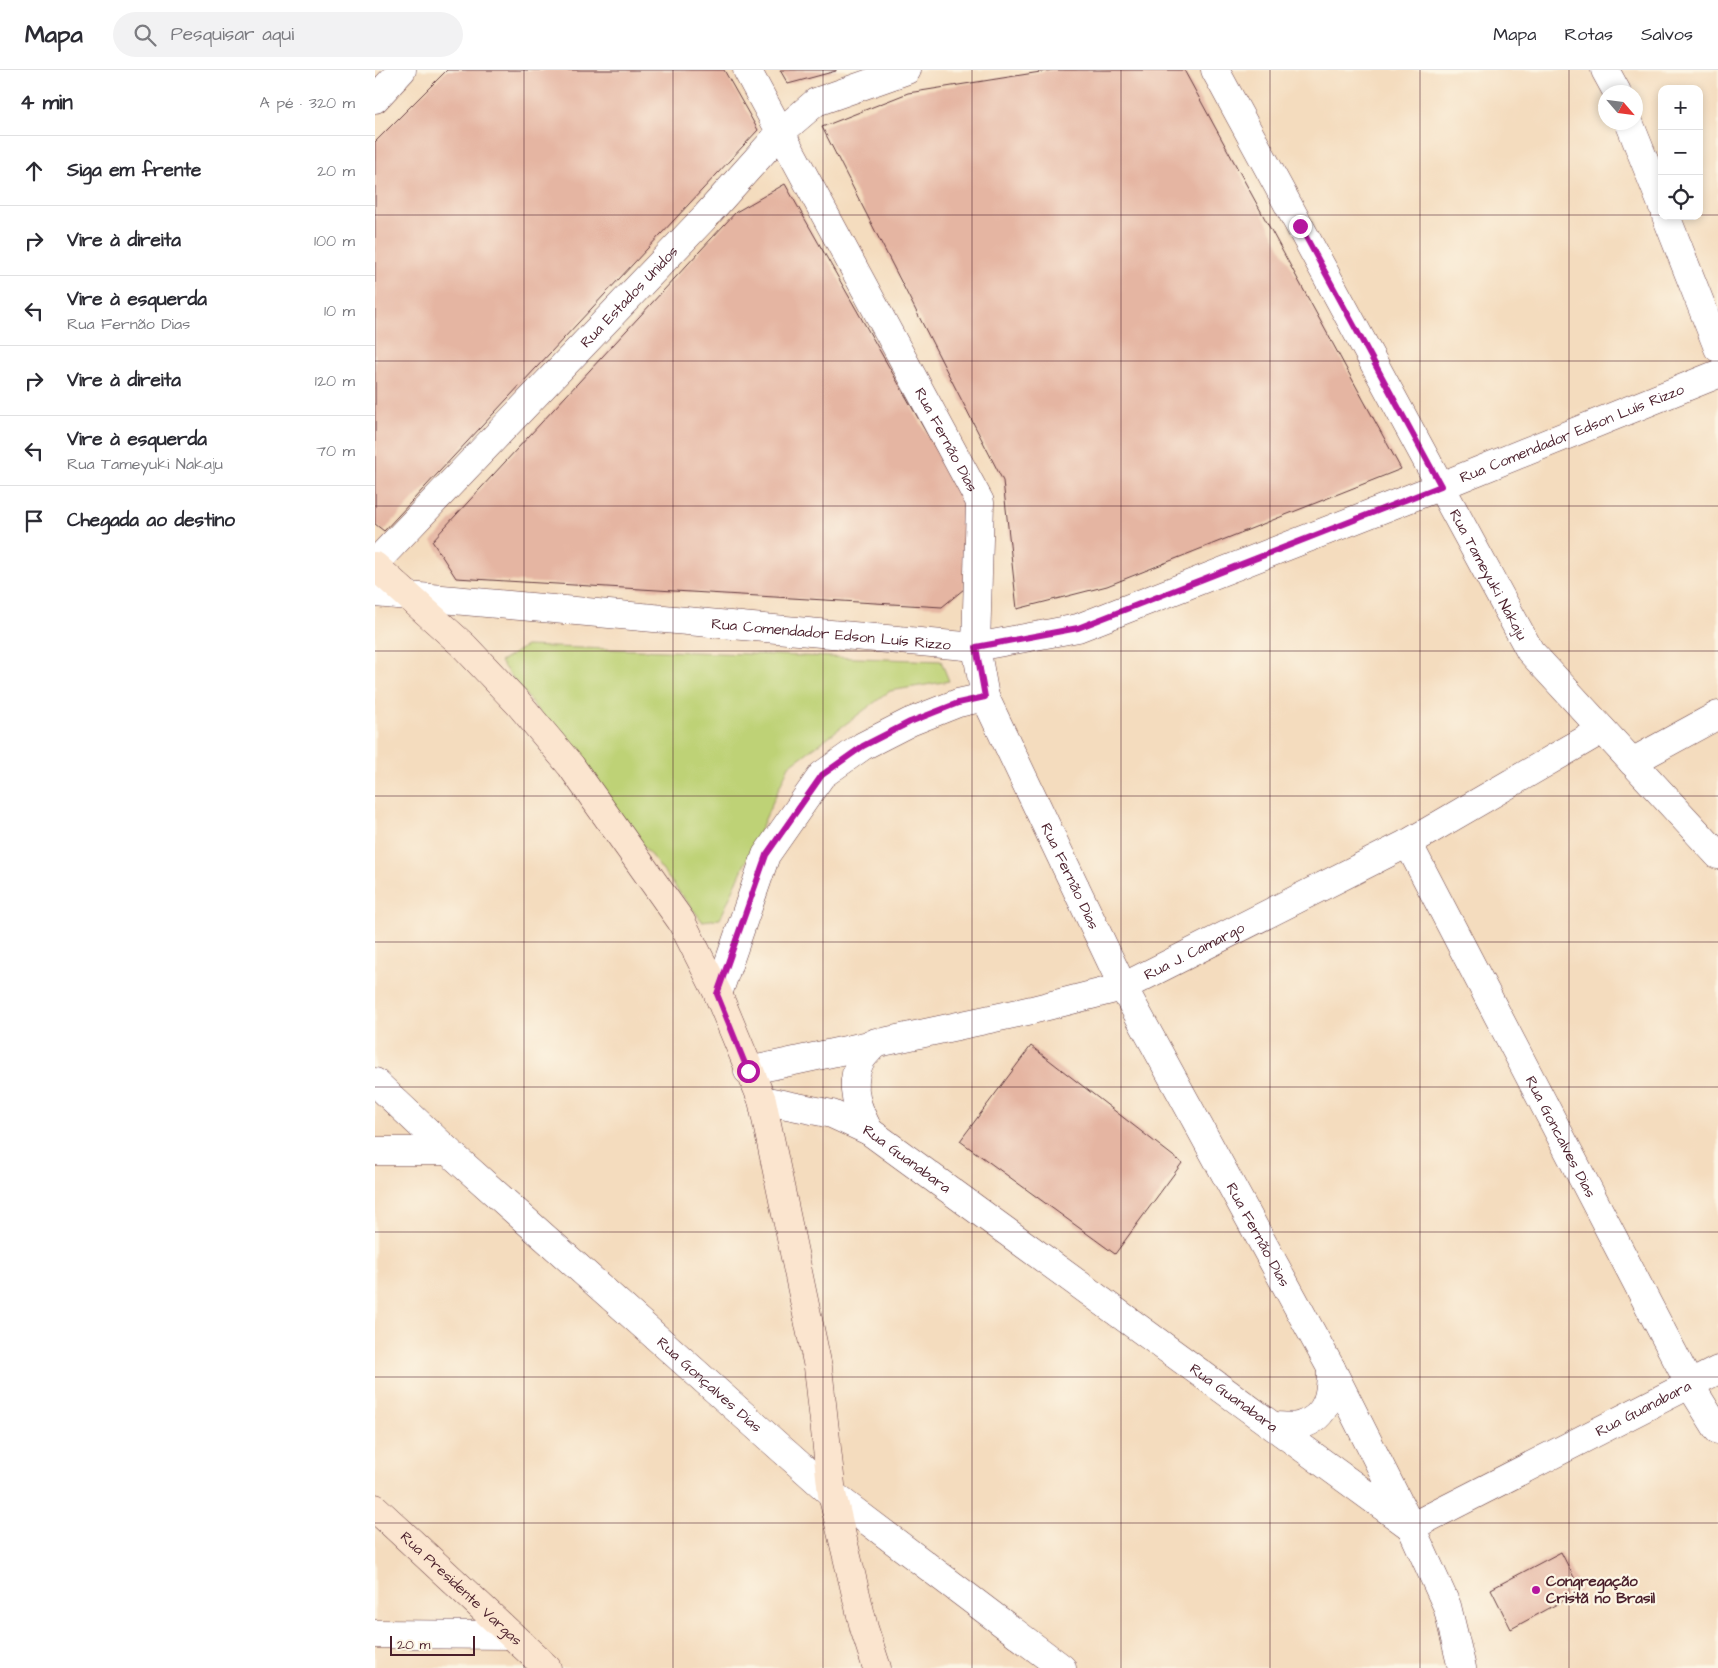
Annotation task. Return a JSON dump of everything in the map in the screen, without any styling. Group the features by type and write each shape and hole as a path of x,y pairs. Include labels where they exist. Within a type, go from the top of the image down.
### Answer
{"main road":[{"path":"375,565 464,646 519,704 571,766 681,921 717,994 748,1071 762,1100 818,1367 832,1494 864,1628 877,1668"},
{"name":"Rua Presidente Vargas","path":"375,1508 547,1668"}],"street":[{"path":"375,99 402,70"},
{"name":"Rua Fernão Dias","path":"747,70 980,502 976,647 985,697 1123,987 1331,1368 1411,1527 1447,1606 1463,1668"},
{"name":"Rua Estados Unidos","path":"375,565 704,218 781,132 816,102 907,70"},
{"name":"Rua Tameyuki Nakaju","path":"1215,70 1530,651 1718,855"},
{"path":"1605,70 1613,85"},
{"path":"1632,130 1658,195"},
{"path":"1668,220 1718,348"},
{"name":"Rua Comendador Edson Luís Rizzo","path":"375,594 409,595 976,647 1078,628 1441,486 1718,374"},
{"path":"717,994 766,855 822,775 863,746 910,722 958,703 985,697"},
{"path":"1632,762 1718,715"},
{"name":"Rua J. Camargo","path":"748,1071 1032,1010 1123,987 1408,843 1602,730"},
{"name":"Rua Goncalves Dias","path":"1408,843 1689,1385 1718,1430"},
{"path":"869,1131 857,1108 854,1086 859,1062 876,1042"},
{"name":"Rua Gonçalves Dias","path":"375,1082 448,1151 832,1494 1062,1668"},
{"name":"Rua Guanabara","path":"762,1100 832,1114 869,1131 1411,1527 1718,1370"},
{"path":"375,1151 448,1151"},
{"path":"1274,1426 1301,1425 1321,1413 1331,1392 1331,1368"},
{"path":"375,1634 511,1635"}],"green space":[{"path":"526,646 941,661 949,681 890,691 789,766 720,919 702,921 500,662"}],"building":[{"path":"447,70 724,70 758,130 384,531 375,524 375,142"},
{"path":"780,70 836,70 836,71 788,84"},
{"path":"1053,70 1184,70 1401,469 1107,586 1017,609 1003,481 822,127 908,93"},
{"path":"785,184 968,506 964,589 942,607 456,578 432,541 736,212"},
{"path":"1031,1046 1182,1163 1115,1254 960,1141"},
{"name":"Congregação Cristã no Brasil","path":"1561,1552 1581,1591 1511,1629 1491,1589"}],"place":[{"name":"Congregação Cristã no Brasil","path":"1536,1590"}],"route":[{"path":"748,1071 717,994 766,855 822,775 863,746 910,722 958,703 985,697 976,647 1078,628 1441,486 1300,226"}]}
